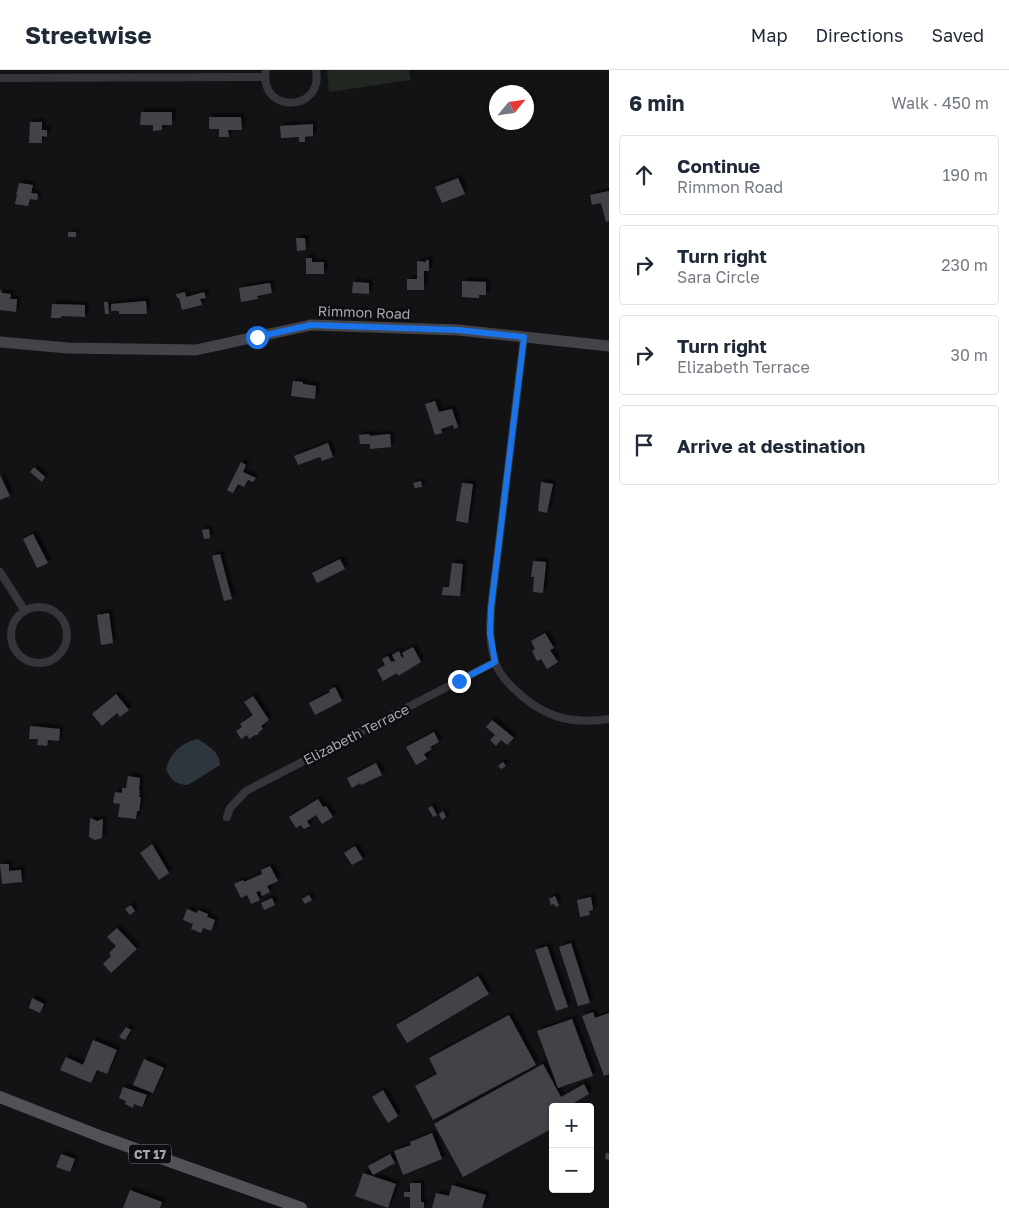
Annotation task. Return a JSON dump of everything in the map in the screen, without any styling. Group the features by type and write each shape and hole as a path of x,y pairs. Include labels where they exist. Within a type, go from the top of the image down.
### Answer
{"main road":[{"name":"CT 17","path":"0,1097 301,1208"}],"street":[{"path":"0,78 265,73 266,85 270,93 277,99 294,103 302,101 314,89 317,80 316,70"},
{"name":"Rimmon Road","path":"0,342 68,348 196,350 311,325 458,330 609,346"},
{"path":"524,337 491,608 490,633 495,662 505,679 523,698 542,711 565,719 588,722 609,719"},
{"path":"0,572 24,611"},
{"path":"33,607 46,608 54,612 63,621 67,632 66,642 63,650 54,659 45,663 33,663 22,658 16,651 11,640 12,627 16,619 24,611 33,607"},
{"name":"Elizabeth Terrace","path":"227,817 230,808 246,791 495,662"}],"shaded area":[{"path":"327,70 409,70 411,80 329,92"},
{"path":"198,739 216,753 220,765 188,785 177,783 166,769 170,758 182,746"}],"building":[{"path":"141,112 172,112 172,125 162,125 162,130 153,131 153,125 140,125"},
{"path":"209,117 241,117 242,130 228,130 229,137 219,137 219,129 209,129"},
{"path":"30,122 42,122 42,130 47,130 47,137 42,136 42,143 29,143"},
{"path":"313,124 313,136 305,137 305,142 299,142 299,137 281,138 280,126"},
{"path":"458,178 465,194 442,203 435,187"},
{"path":"19,183 33,185 31,193 38,194 37,200 30,199 28,206 15,204"},
{"path":"609,191 609,221 606,222 601,203 592,205 590,195"},
{"path":"68,232 76,232 76,237 68,237"},
{"path":"296,238 305,238 306,250 297,251"},
{"path":"306,258 312,258 312,262 324,262 324,274 306,274"},
{"path":"426,260 429,260 429,271 424,271 424,290 407,290 407,279 417,279 417,261 426,262"},
{"path":"462,281 486,282 486,295 479,295 479,298 462,297"},
{"path":"353,282 369,283 369,294 352,293"},
{"path":"270,283 272,293 257,296 258,299 241,302 239,288"},
{"path":"0,289 2,293 11,294 10,299 17,299 16,312 0,310"},
{"path":"185,292 186,297 204,292 206,298 200,299 202,305 182,310 176,294"},
{"path":"146,301 147,314 119,314 119,311 111,311 111,304"},
{"path":"104,302 108,302 109,314 105,314"},
{"path":"52,304 85,305 85,317 61,316 61,318 51,318"},
{"path":"293,381 316,386 315,399 291,396"},
{"path":"435,401 439,412 452,409 458,427 454,429 453,425 441,429 442,433 435,435 425,404"},
{"path":"369,434 370,436 390,434 391,447 370,449 370,444 360,444 359,435"},
{"path":"328,443 333,457 322,461 320,457 298,465 294,456"},
{"path":"241,462 246,465 243,472 256,478 253,482 248,480 244,487 238,484 233,493 227,490"},
{"path":"34,467 45,477 42,482 30,472"},
{"path":"0,475 10,496 0,500"},
{"path":"421,481 422,487 415,488 413,483"},
{"path":"541,482 553,484 547,513 538,511"},
{"path":"462,483 473,484 468,523 456,521"},
{"path":"209,529 210,538 204,539 202,530"},
{"path":"33,534 48,563 37,568 23,539"},
{"path":"220,554 232,599 224,601 212,556"},
{"path":"340,559 345,569 317,583 312,573"},
{"path":"533,561 546,562 543,593 533,592 534,577 531,577"},
{"path":"452,563 463,564 460,596 442,595 443,587 449,587"},
{"path":"109,613 113,643 101,645 97,615"},
{"path":"545,633 554,648 550,650 558,662 547,669 541,659 537,661 532,651 535,649 531,641"},
{"path":"413,647 421,662 398,676 397,673 383,681 377,670 385,665 382,659 388,656 391,662 394,662 392,655 399,651 402,658 404,657 402,653"},
{"path":"335,687 342,701 315,715 309,703 330,692 329,690"},
{"path":"116,694 129,710 120,717 117,713 102,726 92,714"},
{"path":"253,696 269,720 261,726 263,729 259,734 249,739 247,735 241,739 236,731 242,727 240,724 253,715 244,702"},
{"path":"492,720 514,738 507,745 501,740 496,746 490,740 495,735 486,727"},
{"path":"30,726 60,729 59,741 48,740 47,746 37,745 38,739 29,739"},
{"path":"434,732 439,742 430,747 432,749 424,754 427,759 416,765 406,747"},
{"path":"503,762 506,766 501,769 498,766"},
{"path":"376,763 382,775 352,788 347,778"},
{"path":"128,776 140,778 139,797 141,797 136,819 118,817 120,804 113,803 115,792 122,793 122,788 126,788"},
{"path":"318,799 323,807 326,806 333,817 322,824 316,815 307,821 310,826 304,829 301,825 296,828 289,817"},
{"path":"432,806 437,815 433,817 428,808"},
{"path":"443,811 446,817 442,820 439,814"},
{"path":"90,818 97,821 103,819 102,838 95,840 89,837"},
{"path":"152,844 169,873 159,880 140,853"},
{"path":"355,846 363,859 352,865 344,853"},
{"path":"0,864 9,864 9,871 21,870 22,882 2,884"},
{"path":"270,866 278,881 267,886 270,892 262,896 260,891 256,892 260,900 251,904 247,895 241,898 234,884 262,874 261,870"},
{"path":"309,895 312,900 305,904 302,899"},
{"path":"555,896 559,906 555,907 554,904 551,905 549,899"},
{"path":"591,897 593,910 589,911 590,915 580,917 577,900"},
{"path":"272,898 275,905 264,910 261,903"},
{"path":"131,905 135,911 130,915 125,909"},
{"path":"187,909 197,913 198,910 208,914 207,917 215,920 211,931 203,928 201,933 191,929 193,924 183,920"},
{"path":"117,928 137,949 111,973 103,964 111,956 109,953 116,946 107,937"},
{"path":"571,943 590,1003 578,1006 559,947"},
{"path":"547,946 568,1007 556,1011 535,950"},
{"path":"478,976 489,994 407,1043 396,1025"},
{"path":"32,998 44,1004 40,1013 29,1008"},
{"path":"593,1012 595,1018 609,1013 609,1074 604,1076 582,1016"},
{"path":"509,1015 536,1065 433,1120 415,1086 437,1074 429,1058"},
{"path":"572,1019 593,1076 558,1088 537,1031"},
{"path":"126,1027 131,1030 125,1040 119,1037"},
{"path":"93,1040 117,1050 107,1074 97,1070 91,1083 60,1070 66,1057 83,1065"},
{"path":"144,1059 164,1068 153,1093 133,1085"},
{"path":"543,1064 561,1097 584,1084 589,1094 574,1103 549,1103 549,1130 463,1177 434,1124"},
{"path":"123,1087 147,1095 142,1107 134,1104 133,1108 125,1104 126,1101 119,1098"},
{"path":"383,1090 398,1116 388,1123 372,1097"},
{"path":"432,1133 442,1159 403,1175 394,1151 411,1145 410,1142"},
{"path":"606,1153 609,1153 609,1160 605,1159"},
{"path":"61,1154 75,1159 70,1172 56,1167"},
{"path":"390,1154 395,1163 373,1175 368,1166"},
{"path":"363,1173 396,1184 388,1208 355,1196"},
{"path":"410,1183 421,1183 421,1202 424,1202 424,1208 410,1208 410,1197 404,1197 404,1192 410,1192"},
{"path":"452,1185 486,1195 482,1208 432,1208 436,1193 449,1196"},
{"path":"130,1190 162,1202 160,1208 123,1208"}],"route":[{"path":"257,337 311,325 458,330 524,337 491,608 490,633 495,662 459,681"}]}
